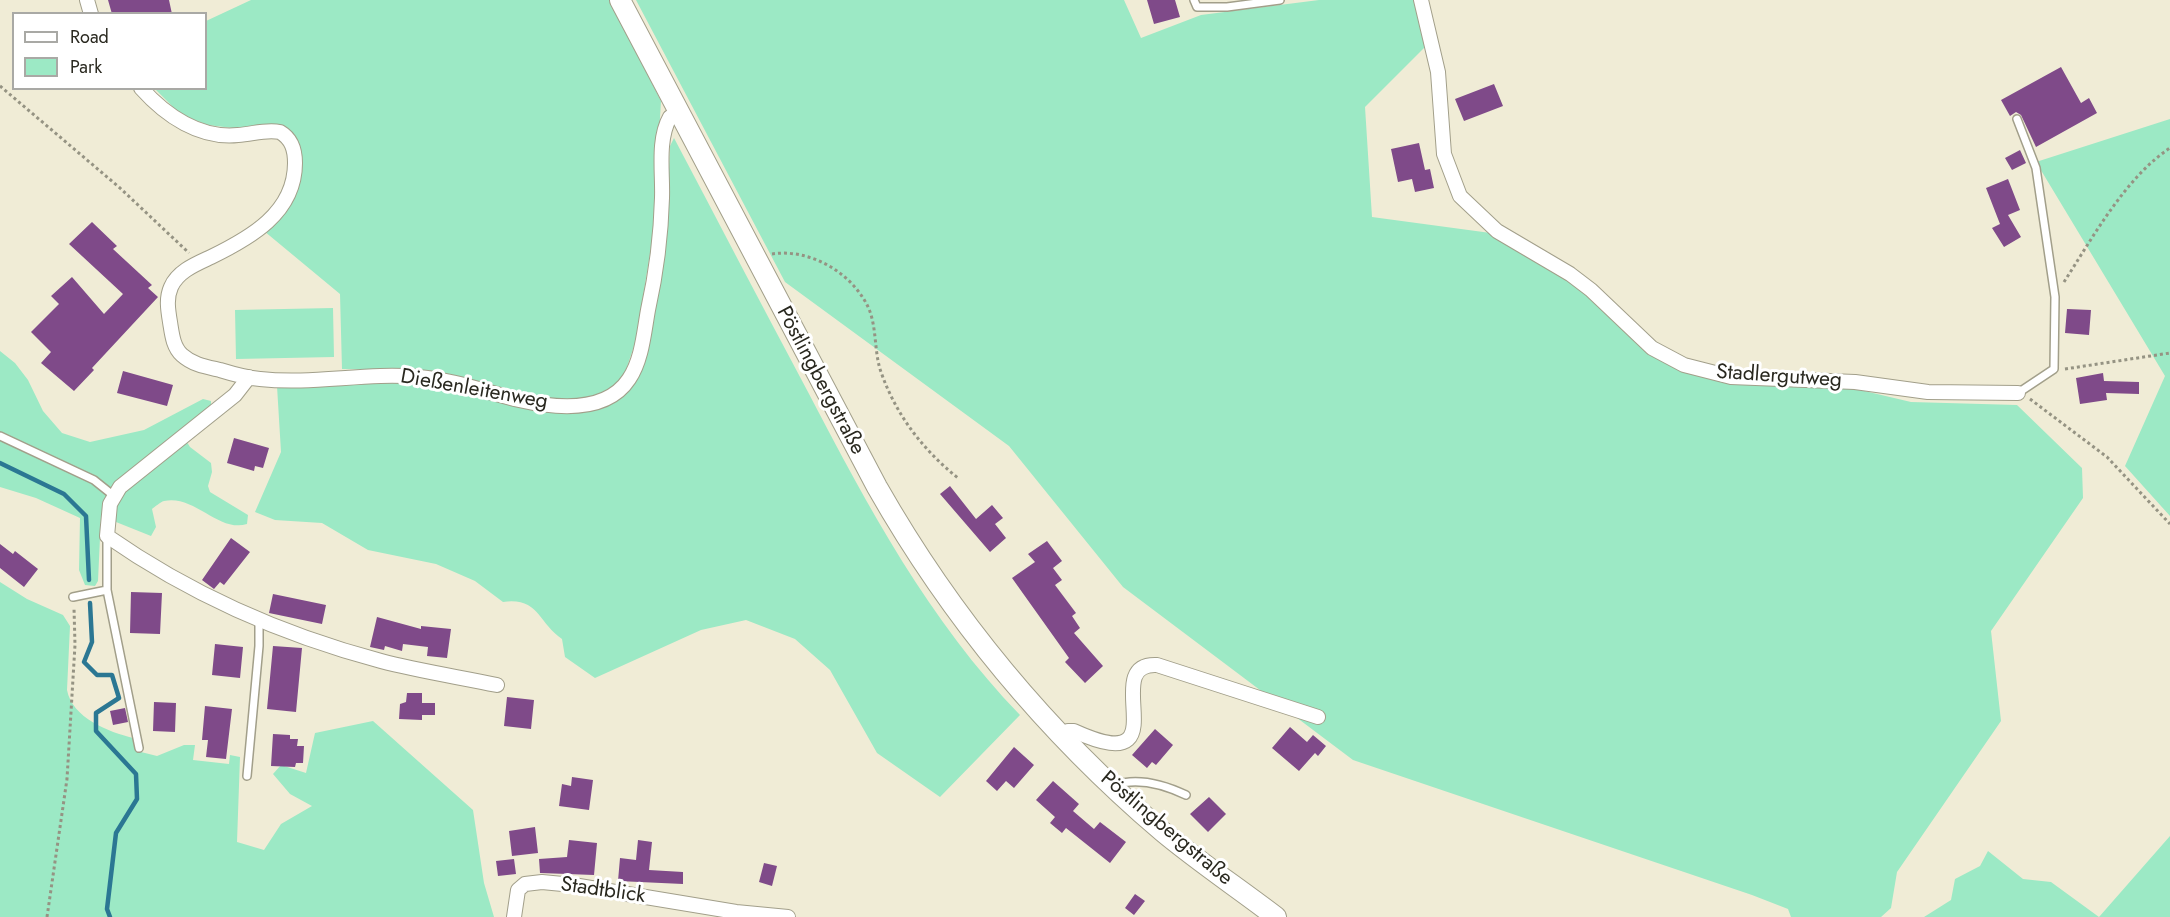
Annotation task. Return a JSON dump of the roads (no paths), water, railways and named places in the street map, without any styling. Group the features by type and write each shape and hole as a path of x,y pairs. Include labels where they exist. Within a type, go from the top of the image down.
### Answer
{"main road":[{"name":"Pöstlingbergstraße","path":"620,0 899,527 960,617 1007,678 1060,736 1111,786 1182,847 1276,917"}],"street":[{"name":"Stadlergutweg","path":"1421,0 1438,72 1444,154 1460,196 1497,231 1570,274 1591,290 1652,348 1683,365 1731,376 1855,382 1928,392 2018,393"},
{"name":"Dießenleitenweg","path":"143,90 170,114 200,130 222,136 275,131 285,135 294,148 292,182 275,214 253,235 198,263 176,278 168,295 168,310 176,346 192,362 249,377 273,380 376,375 424,377 528,402 562,406 597,402 610,396 629,379 642,341 660,234 664,135 670,117 679,112"},
{"path":"249,377 236,395 135,472 114,496 107,536 195,591 258,619 382,661 497,685"},
{"name":"Pöstlingbergstraße","path":"1060,736 1068,731 1074,732 1110,745 1120,744 1128,739 1136,723 1132,682 1139,667 1148,664 1318,717"},
{"name":"Stadtblick","path":"514,917 518,890 525,884 542,882 736,912 788,917"}],"lane":[{"path":"1194,0 1197,7 1216,8 1280,0"},
{"path":"2017,119 2037,168 2055,297 2054,369 2018,393"},
{"path":"0,436 94,480 114,496"},
{"path":"107,536 107,590 139,748"},
{"path":"74,597 107,590"},
{"path":"248,776 259,646 258,619"},
{"path":"1111,786 1129,780 1168,786 1186,795"}],"waterway":[{"path":"0,463 64,494 86,516 89,580"},
{"path":"90,603 92,642 84,662 97,675 112,675 119,698 96,713 96,731 136,774 137,799 116,833 107,909 110,917"}]}
